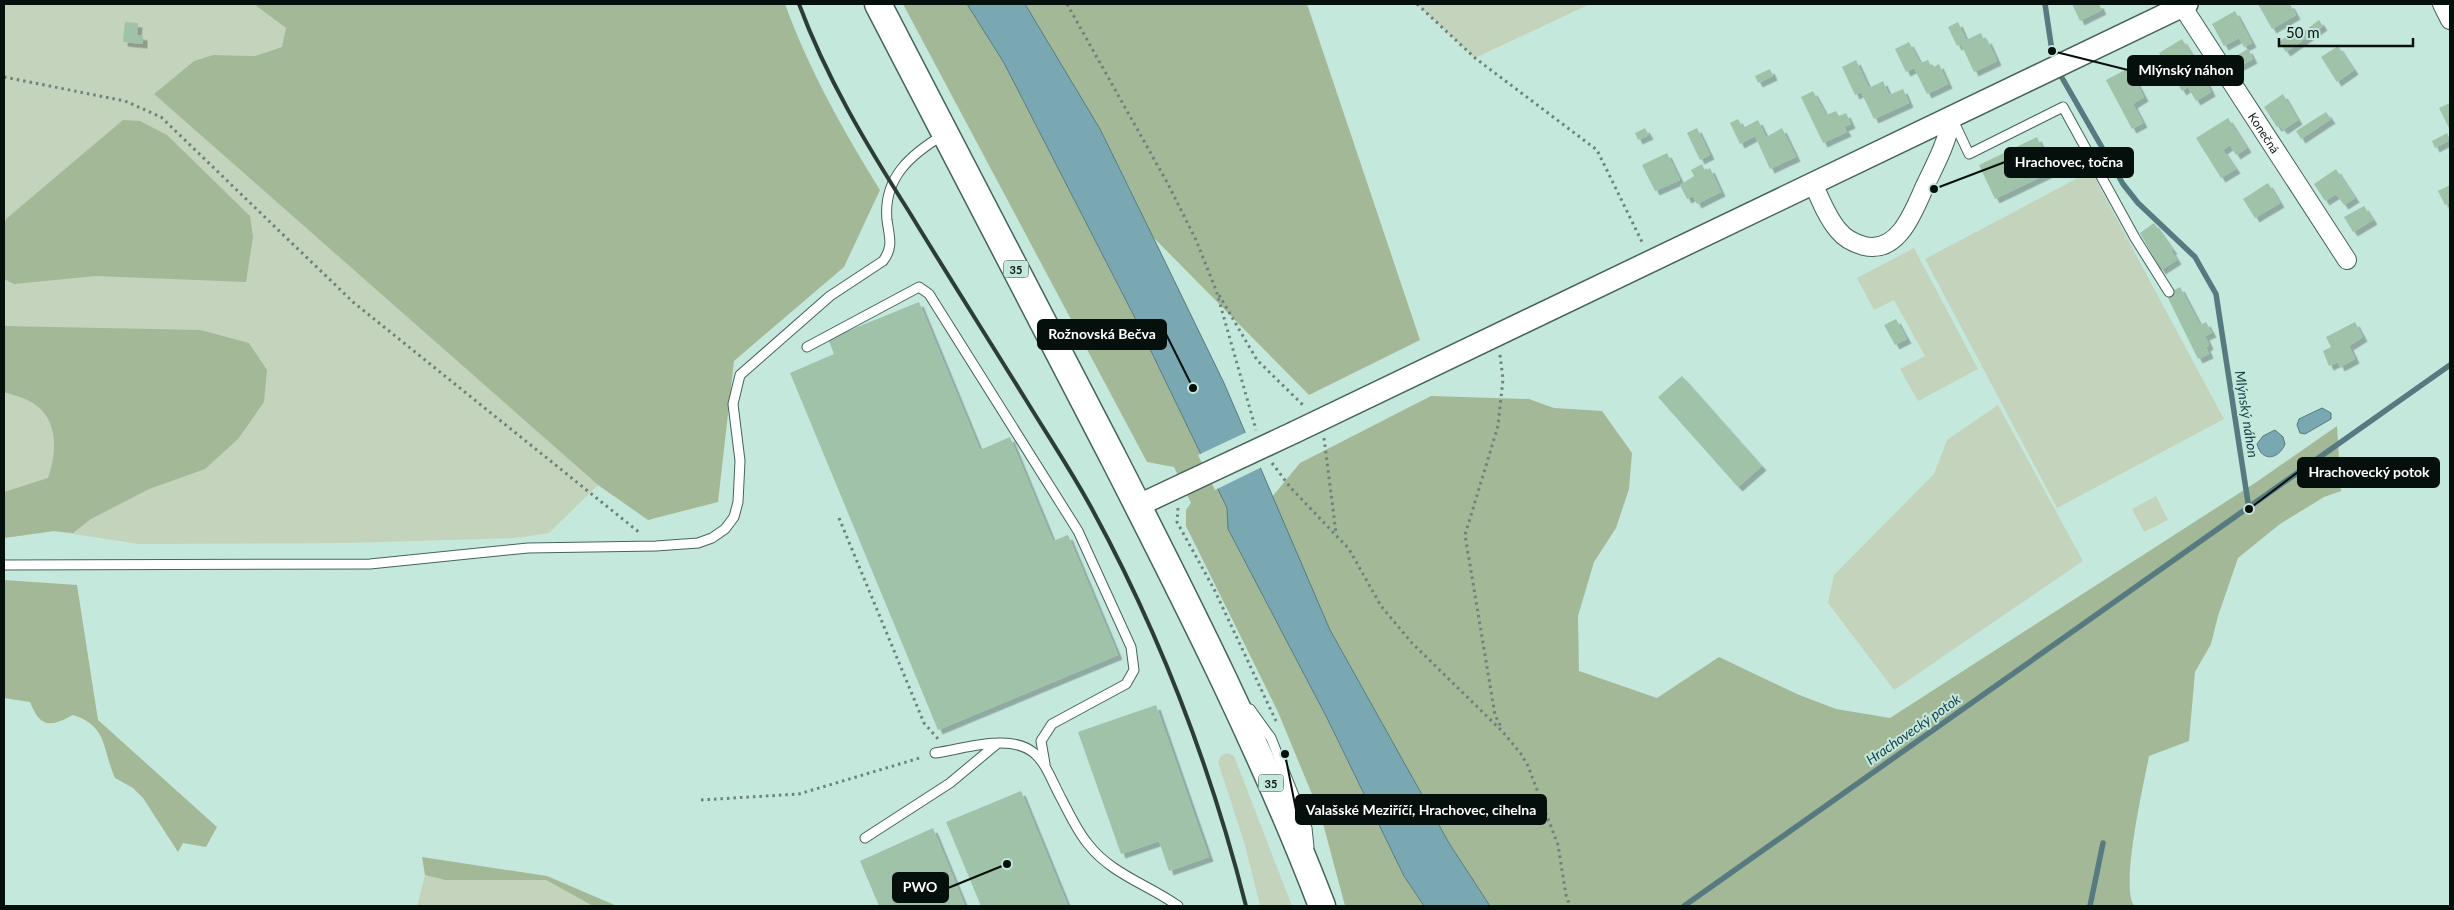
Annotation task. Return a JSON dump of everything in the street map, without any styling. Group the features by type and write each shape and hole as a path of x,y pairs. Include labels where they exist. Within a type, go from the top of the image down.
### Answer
{"main road":[{"name":"35","path":"878,4 1138,506 1216,662 1322,906"}],"street":[{"path":"2442,4 2450,20"},
{"path":"1138,506 1184,494 1295,432 1319,427 1494,336 2184,5"},
{"name":"Konečná","path":"2184,5 2346,260"},
{"path":"1813,183 1833,223 1845,237 1854,243 1872,248 1888,244 1900,232 1912,215 1945,144 1952,117"}],"lane":[{"path":"1952,117 1969,154 2064,107 2135,238 2169,292"},
{"path":"4,565 370,564 528,548 656,546 698,543 712,538 725,529 734,517 740,488 740,461 733,404 740,374 830,296 883,261 889,253 891,241 887,199 891,183 904,164 914,154 946,134"},
{"path":"807,347 919,287 929,294 1078,531 1131,646 1134,670 1126,684 1052,724 1041,741 1045,764 1060,798 1088,844 1114,868 1178,906"},
{"path":"935,753 998,743 1017,744 1032,750 1045,764"},
{"path":"865,838 950,784 998,743"}],"path":[{"path":"1067,4 1168,184 1196,240 1216,290 1254,425 1259,436"},
{"path":"1417,4 1475,58 1597,150 1646,249"},
{"path":"4,77 125,101 162,117 353,302 656,546"},
{"path":"1216,290 1257,360 1301,403 1319,427 1326,445 1330,498 1336,534"},
{"path":"1494,336 1503,367 1502,403 1493,444 1465,535 1495,715 1503,732"},
{"path":"1270,458 1283,479 1336,534 1355,557 1382,606 1406,636 1503,732 1520,754 1532,775 1558,845 1566,895 1570,906"},
{"path":"1184,494 1176,514 1177,522 1214,590 1280,730"},
{"path":"839,518 924,723 936,738 956,750"},
{"path":"702,800 799,794 935,753"}],"green space":[{"path":"4,4 247,4 255,5 286,28 283,47 255,56 213,55 194,61 154,94 598,485 549,533 516,538 347,543 139,544 54,531 4,538"},
{"path":"247,4 785,4 816,76 853,145 880,190 844,267 734,361 718,502 648,520 598,485 154,94 194,61 213,55 255,56 282,47 286,28 255,5"},
{"path":"903,4 967,4 1004,63 1133,314 1227,508 1228,529 1327,718 1404,876 1424,906 1345,906 1321,816 1278,712 1186,526 1186,510 1191,503 1174,467 1147,462"},
{"path":"1025,4 1307,4 1420,340 1309,395 1153,237 1100,129"},
{"path":"1417,4 1590,4 1475,58"},
{"path":"123,120 140,121 167,135 250,216 253,237 246,282 96,276 14,284 4,279 4,226 6,219"},
{"path":"2091,171 2224,419 2057,508 1925,259"},
{"path":"1914,248 1978,369 1918,401 1900,369 1925,356 1894,300 1874,310 1857,278"},
{"path":"4,326 200,330 249,343 267,370 264,402 238,439 205,469 149,489 91,519 73,533 54,531 4,538 4,492 48,478 53,458 54,437 48,418 41,410 30,401 4,392"},
{"path":"1431,396 1529,399 1554,408 1602,411 1632,453 1629,489 1616,528 1594,562 1578,616 1579,671 1657,698 1719,657 1797,694 1836,709 1890,718 2258,481 2337,426 2341,491 2324,497 2280,524 2238,558 2218,616 2211,644 2195,672 2189,741 2149,756 2131,857 2130,895 2134,906 1490,906 1449,843 1330,630 1272,497 1300,463"},
{"path":"1998,405 2083,561 1894,690 1828,603 1834,575 1934,474 1947,440"},
{"path":"2156,496 2168,520 2144,532 2132,509"},
{"path":"4,580 77,585 98,720 217,827 206,847 183,843 178,852 143,798 133,788 115,778 102,740 92,725 73,715 58,722 46,723 38,716 30,702 4,698"},
{"path":"1227,753 1234,756 1292,906 1260,906 1244,842 1218,762 1221,756"},
{"path":"422,857 547,876 617,906 593,906 546,880 445,880 425,875"},
{"path":"425,875 445,880 546,880 593,906 417,906"}],"water":[{"path":"967,4 1025,4 1100,129 1224,383 1330,630 1449,843 1490,906 1424,906 1404,876 1327,718 1228,529 1227,508 1133,314 1004,63"},
{"path":"2322,408 2331,413 2331,419 2305,434 2300,433 2297,425 2299,419"},
{"path":"2275,430 2283,437 2285,444 2275,456 2266,456 2259,450 2257,444 2263,436"}],"pier":[{"path":"1247,432 1262,467 1215,490 1198,455"}],"building":[{"path":"2072,4 2099,4 2102,10 2080,21"},
{"path":"2258,4 2290,4 2296,15 2272,29"},
{"path":"2235,11 2252,43 2244,47 2239,38 2224,46 2212,24"},
{"path":"2319,20 2323,26 2286,52 2279,42 2299,27 2303,32"},
{"path":"125,22 138,23 137,35 143,36 143,44 123,42"},
{"path":"1958,22 1966,40 1981,33 1984,40 1987,39 1997,61 1974,72 1961,44 1957,46 1948,27"},
{"path":"2182,39 2198,65 2181,74 2184,78 2200,69 2211,92 2196,101 2188,87 2182,91 2159,53"},
{"path":"1909,42 1920,63 1928,60 1932,68 1939,64 1948,84 1927,94 1914,68 1906,72 1895,49"},
{"path":"2338,46 2354,70 2337,82 2321,57"},
{"path":"2248,49 2253,59 2238,67 2232,58"},
{"path":"1856,60 1869,88 1883,81 1889,95 1903,89 1909,103 1874,119 1861,92 1855,95 1842,67"},
{"path":"2129,68 2144,97 2133,104 2143,123 2132,129 2106,80"},
{"path":"1770,69 1773,76 1758,83 1755,76"},
{"path":"1813,91 1826,115 1836,111 1839,116 1846,113 1851,124 1844,127 1847,132 1823,143 1801,97"},
{"path":"2283,94 2298,120 2283,130 2280,126 2277,127 2264,107"},
{"path":"2450,103 2450,130 2439,108"},
{"path":"2326,112 2331,119 2301,139 2296,131"},
{"path":"2228,118 2247,148 2236,155 2230,145 2223,150 2236,169 2221,178 2196,138"},
{"path":"1738,119 1743,128 1758,120 1766,137 1782,128 1796,157 1770,169 1755,136 1740,144 1730,123"},
{"path":"1645,128 1649,135 1638,140 1635,133"},
{"path":"1697,128 1710,155 1700,160 1687,133"},
{"path":"2447,133 2450,140 2435,148 2432,141"},
{"path":"2037,137 2053,171 1995,199 1979,165"},
{"path":"1667,153 1680,180 1655,191 1642,165"},
{"path":"1702,164 1705,171 1710,168 1721,192 1697,204 1693,196 1687,199 1680,185 1694,176 1691,170"},
{"path":"2336,169 2355,198 2344,205 2336,194 2325,201 2314,184"},
{"path":"2268,183 2280,203 2255,218 2243,199"},
{"path":"2450,185 2450,202 2445,205 2438,191"},
{"path":"2364,206 2373,220 2353,232 2344,217"},
{"path":"2154,223 2173,250 2171,250 2177,260 2161,270 2140,233"},
{"path":"2180,287 2200,325 2206,322 2212,333 2205,336 2209,345 2206,347 2209,354 2198,359 2166,294"},
{"path":"919,302 980,450 1010,437 1053,541 1068,535 1118,655 938,730 790,373 834,354 828,339"},
{"path":"1896,319 1907,339 1895,345 1884,325"},
{"path":"2355,322 2363,337 2349,346 2355,359 2340,367 2338,362 2329,366 2323,351 2331,347 2326,337"},
{"path":"1682,376 1762,466 1738,487 1658,397"},
{"path":"1156,705 1209,857 1169,871 1159,841 1121,854 1078,732"},
{"path":"1021,791 1068,906 981,906 946,822"},
{"path":"933,828 965,906 879,906 860,861"}],"waterway":[{"name":"Mlýnský náhon","path":"2045,4 2052,51"},
{"name":"Mlýnský náhon","path":"2061,76 2123,184 2138,203 2195,257 2216,294 2249,509"},
{"name":"Hrachovecký potok","path":"1684,906 2450,365"},
{"path":"2090,906 2103,843"}],"railway":[{"path":"799,4 834,84 862,135 1068,468 1117,556 1161,653 1200,753 1217,803 1246,906"}],"place":[{"name":"Mlýnský náhon","path":"2052,51"},
{"name":"Hrachovec, točna","path":"1934,189"},
{"name":"Rožnovská Bečva","path":"1193,388"},
{"name":"Hrachovecký potok","path":"2249,509"},
{"name":"Valašské Meziříčí, Hrachovec, cihelna","path":"1285,754"},
{"name":"PWO","path":"1007,864"}]}
